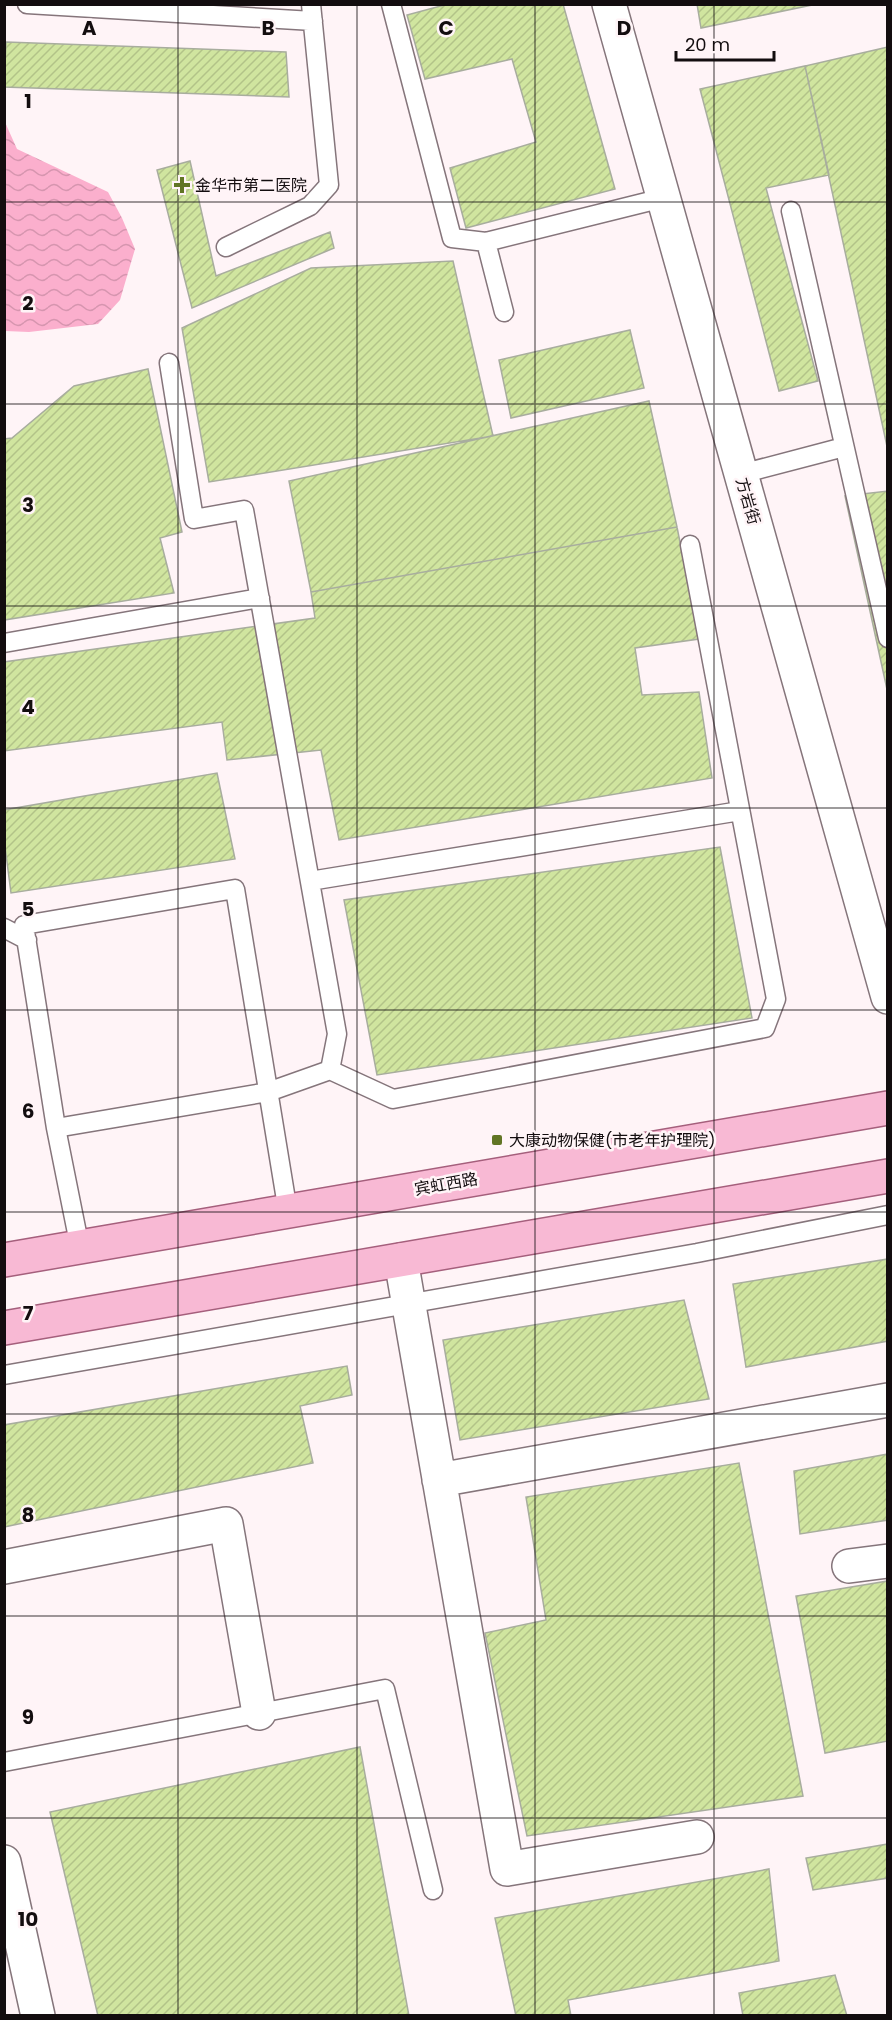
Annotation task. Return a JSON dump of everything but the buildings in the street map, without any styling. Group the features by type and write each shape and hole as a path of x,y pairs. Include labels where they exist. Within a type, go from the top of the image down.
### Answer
{"main road":[{"name":"宾虹西路","path":"4,1260 888,1108"},
{"path":"4,1328 888,1176"}],"street":[{"name":"方岩街","path":"609,4 888,997"},
{"path":"401,1260 507,1869 697,1837"},
{"path":"439,1480 888,1400"},
{"path":"4,1567 226,1524 260,1713"},
{"path":"849,1566 888,1561"},
{"path":"4,1862 38,2016"}],"lane":[{"path":"27,4 312,13 329,185 310,206 226,247"},
{"path":"391,4 452,238 486,242 663,198"},
{"path":"791,211 888,639"},
{"path":"486,242 504,312"},
{"path":"169,363 194,519 244,510 337,1034 330,1070"},
{"path":"741,474 844,447"},
{"path":"56,1128 268,1092 330,1070 393,1099 765,1028 776,999 690,544"},
{"path":"4,643 260,598"},
{"path":"310,882 740,811"},
{"path":"80,1248 56,1128 24,925 235,889 288,1212"},
{"path":"4,928 27,940"},
{"path":"4,1375 697,1253 888,1215"},
{"path":"4,1762 386,1689 433,1890"}],"water":[{"path":"4,120 17,149 108,192 122,218 135,249 120,300 98,324 29,332 5,331"}],"place":[{"name":"金华市第二医院","path":"182,185"},
{"name":"大康动物保健(市老年护理院)","path":"497,1140"}]}
